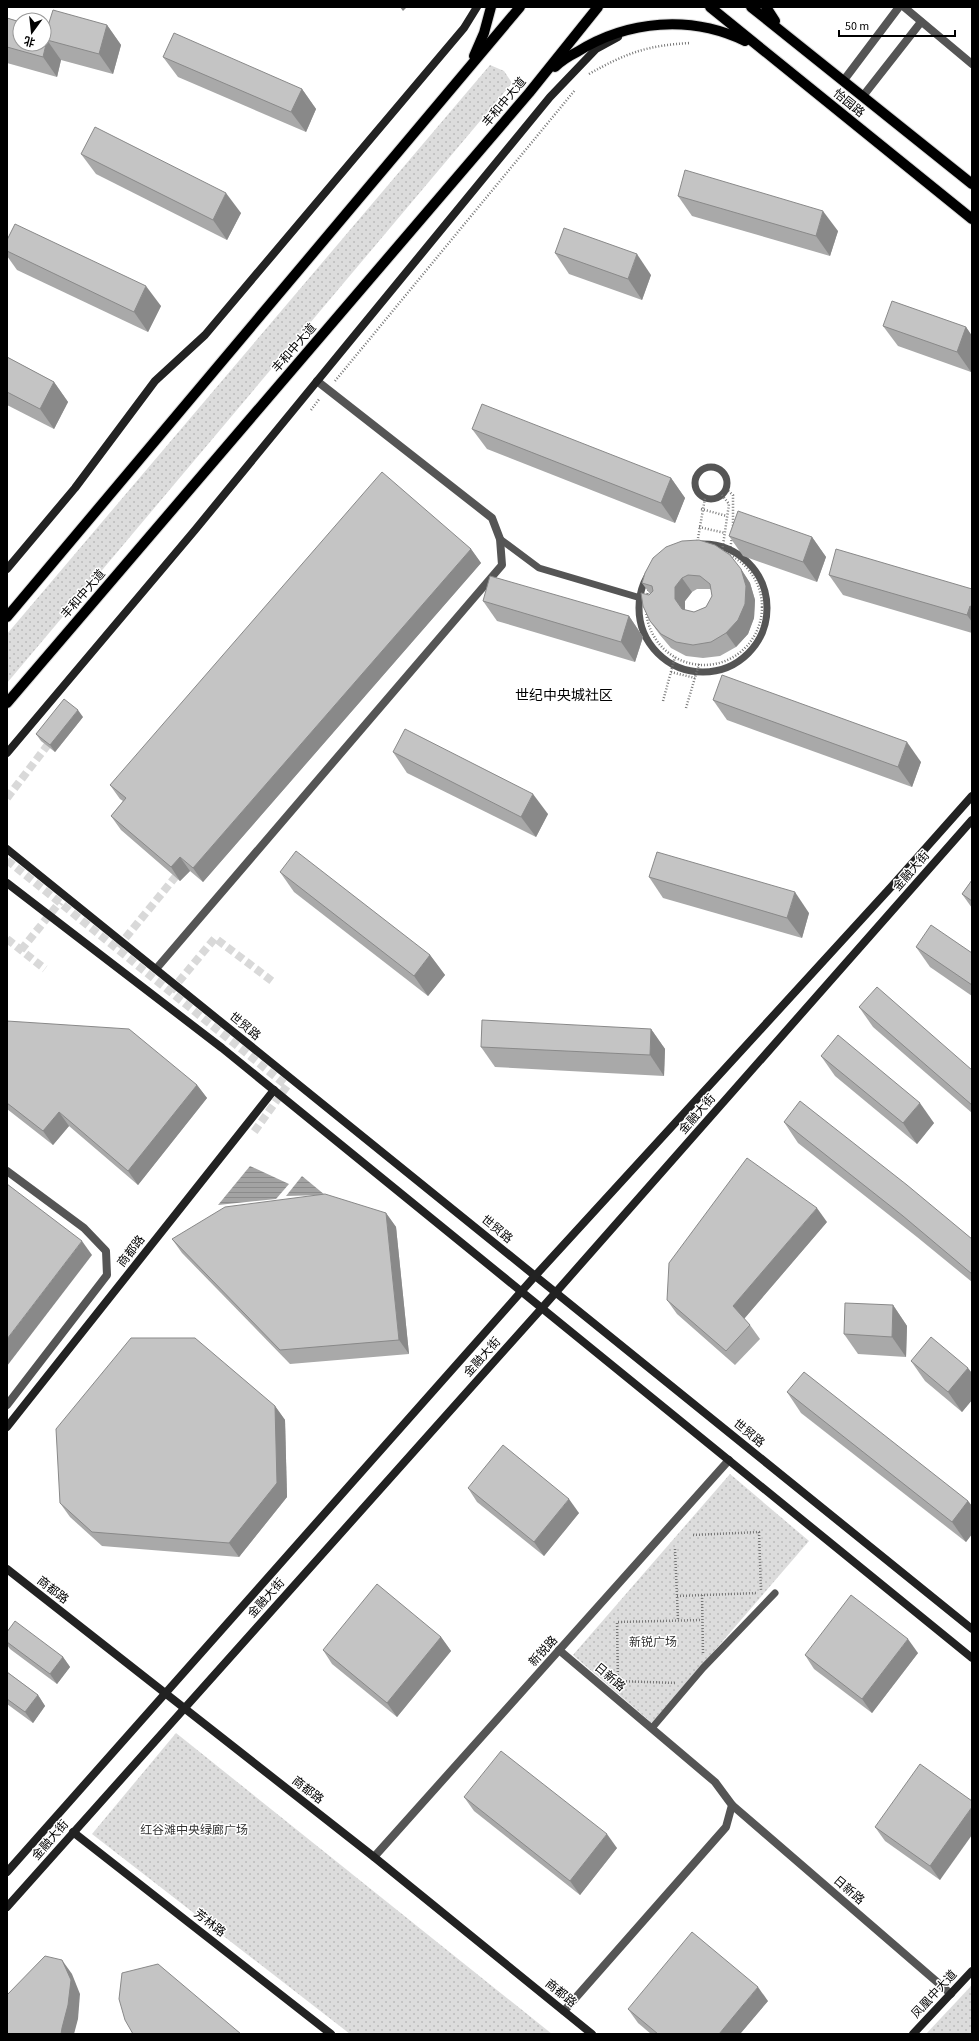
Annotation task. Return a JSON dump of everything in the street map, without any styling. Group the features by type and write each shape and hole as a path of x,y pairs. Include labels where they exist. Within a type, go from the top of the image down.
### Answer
{"main road":[{"path":"470,65 484,33 491,7"},
{"path":"7,617 520,7"},
{"name":"丰和中大道","path":"7,704 529,93 598,7"},
{"name":"怡园路","path":"710,7 972,219"},
{"name":"怡园路","path":"751,7 972,184"},
{"path":"766,7 779,28"},
{"path":"529,93 559,63 596,40 638,26 670,23 701,26 732,34 760,48"}],"street":[{"path":"7,569 74,488 155,381 205,335 464,28 477,7"},
{"path":"844,80 899,7"},
{"path":"904,7 972,64"},
{"path":"863,96 921,22"},
{"path":"7,753 195,530 550,97 596,49 638,26"},
{"path":"156,969 502,565 500,539 492,518 317,382"},
{"name":"金融大街","path":"7,1872 521,1291 892,886 972,796"},
{"name":"金融大街","path":"7,1906 542,1308 972,820"},
{"name":"世贸路","path":"7,849 972,1629"},
{"path":"7,883 216,1043 972,1658"},
{"name":"商都路","path":"7,1426 274,1090"},
{"path":"7,1171 84,1228 106,1251 106,1275 7,1405"},
{"name":"新锐路","path":"374,1857 729,1460"},
{"name":"商都路","path":"7,1569 374,1857 592,2034"},
{"name":"日新路","path":"559,1650 715,1782 732,1805 951,1994"},
{"path":"564,2011 726,1827 732,1805"},
{"name":"芳林路","path":"73,1832 331,2034"},
{"name":"凤凰中大道","path":"913,2034 972,1971"}],"lane":[{"path":"713,468 723,472 727,481 724,492 712,499 704,498 698,493 694,483 696,477 703,469 713,468"},
{"path":"500,539 539,568 651,602"},
{"path":"700,543 721,546 725,550 741,556 756,571 766,591 768,613 762,634 750,652 734,664 715,671 694,672 675,666 658,654 646,638 639,618 639,598 646,577 660,560 678,548 700,543"},
{"path":"652,1728 703,1668 775,1593"}],"path":[{"path":"587,76 612,61 648,47 691,43"},
{"path":"307,414 576,88"},
{"path":"724,492 729,504 725,533 725,550"},
{"path":"724,492 733,495 734,521 725,550"},
{"path":"697,550 701,510 704,498"},
{"path":"701,510 727,516"},
{"path":"699,527 725,533"},
{"path":"697,543 725,550 739,561 752,576 760,593 762,612 757,631 746,647 730,658 712,664 693,664 675,657 660,646 650,630 646,611 647,592 655,575 668,561 684,552 703,549 725,550"},
{"path":"663,701 675,657"},
{"path":"686,708 699,664"},
{"path":"671,672 695,678"},
{"path":"693,1535 759,1532 761,1593"},
{"path":"675,1549 678,1620"},
{"path":"677,1596 775,1593"},
{"path":"702,1595 703,1668"},
{"path":"618,1681 617,1622 702,1620"},
{"path":"595,1680 690,1684"}],"green space":[{"path":"490,65 504,71 512,83 7,683 7,634"},
{"name":"新锐广场","path":"730,1474 809,1541 652,1723 573,1655"},
{"name":"红谷滩中央绿廊广场","path":"176,1733 552,2034 350,2034 92,1834"},
{"path":"972,1985 972,2034 926,2034"}],"shaded area":[{"path":"250,1166 289,1184 276,1199 218,1205"},
{"path":"302,1176 325,1195 286,1196"}],"building":[{"path":"53,10 107,25 99,54 52,41"},
{"path":"7,18 12,20 12,48 7,47"},
{"path":"174,33 302,89 291,112 163,57"},
{"path":"25,52 44,52 43,57"},
{"path":"95,127 226,193 213,220 81,154"},
{"path":"685,170 823,211 816,236 678,196"},
{"path":"15,224 146,286 134,312 7,251 7,240"},
{"path":"564,228 637,254 628,279 555,253"},
{"path":"892,301 966,327 957,352 883,326"},
{"path":"7,357 54,382 40,409 7,392"},
{"path":"482,404 671,478 661,503 472,429"},
{"path":"382,472 471,549 193,868 180,857 171,867 111,816 126,798 110,785"},
{"path":"738,511 812,537 803,562 729,536"},
{"path":"699,540 715,545 730,555 741,569 746,586 745,604 738,620 726,633 711,642 693,645 676,642 661,634 650,621 643,606 641,593 649,595 653,591 652,586 642,583 645,573 653,558 666,547 682,541","holes":["688,575 700,576 710,584 712,596 706,607 694,612 682,609 675,599 675,587 682,578"]},
{"path":"836,549 972,589 972,607 970,606 967,615 829,575"},
{"path":"490,576 629,616 621,642 483,601"},
{"path":"722,675 907,742 898,767 713,700"},
{"path":"64,699 78,710 50,745 36,734"},
{"path":"405,729 533,794 521,817 393,752"},
{"path":"296,851 430,955 414,976 280,872"},
{"path":"657,852 795,892 787,918 649,877"},
{"path":"972,880 972,901 962,894"},
{"path":"931,925 972,953 972,985 916,947"},
{"path":"877,987 972,1070 972,1105 859,1007"},
{"path":"482,1020 651,1029 650,1055 481,1047"},
{"path":"7,1021 129,1029 197,1085 128,1171 59,1112 43,1131 7,1103"},
{"path":"838,1035 920,1103 903,1123 821,1056"},
{"path":"800,1101 907,1185 972,1239 972,1274 903,1216 784,1122"},
{"path":"747,1158 817,1208 733,1306 750,1325 726,1351 667,1300 669,1263"},
{"path":"7,1184 82,1241 7,1339"},
{"path":"325,1194 386,1213 399,1340 280,1350 172,1239 225,1207"},
{"path":"845,1303 893,1305 892,1337 844,1334"},
{"path":"931,1337 968,1368 948,1392 911,1361"},
{"path":"131,1338 195,1338 275,1406 277,1483 229,1543 92,1532 60,1503 56,1429"},
{"path":"804,1372 968,1501 952,1522 787,1392"},
{"path":"503,1445 569,1499 534,1542 468,1488"},
{"path":"377,1584 441,1637 387,1703 323,1650"},
{"path":"851,1595 908,1639 862,1699 805,1655"},
{"path":"15,1621 63,1657 50,1674 7,1642 7,1632"},
{"path":"7,1672 38,1695 25,1712 7,1699"},
{"path":"501,1751 607,1834 570,1881 464,1797"},
{"path":"920,1764 972,1801 972,1807 930,1866 875,1827"},
{"path":"692,1932 758,1987 719,2034 658,2034 628,2009"},
{"path":"45,1956 62,1960 71,1980 68,2005 61,2034 7,2034 7,1995"},
{"path":"158,1964 241,2034 133,2034 125,2020 119,1999 122,1973"}],"tunnel":[{"path":"7,798 53,738"},
{"path":"7,860 287,1086 254,1132"},
{"path":"118,947 181,870"},
{"path":"21,950 60,902"},
{"path":"171,991 215,938 272,981"},
{"path":"7,939 45,969"}],"district":[{"name":"世纪中央城社区","path":"564,695"}]}
